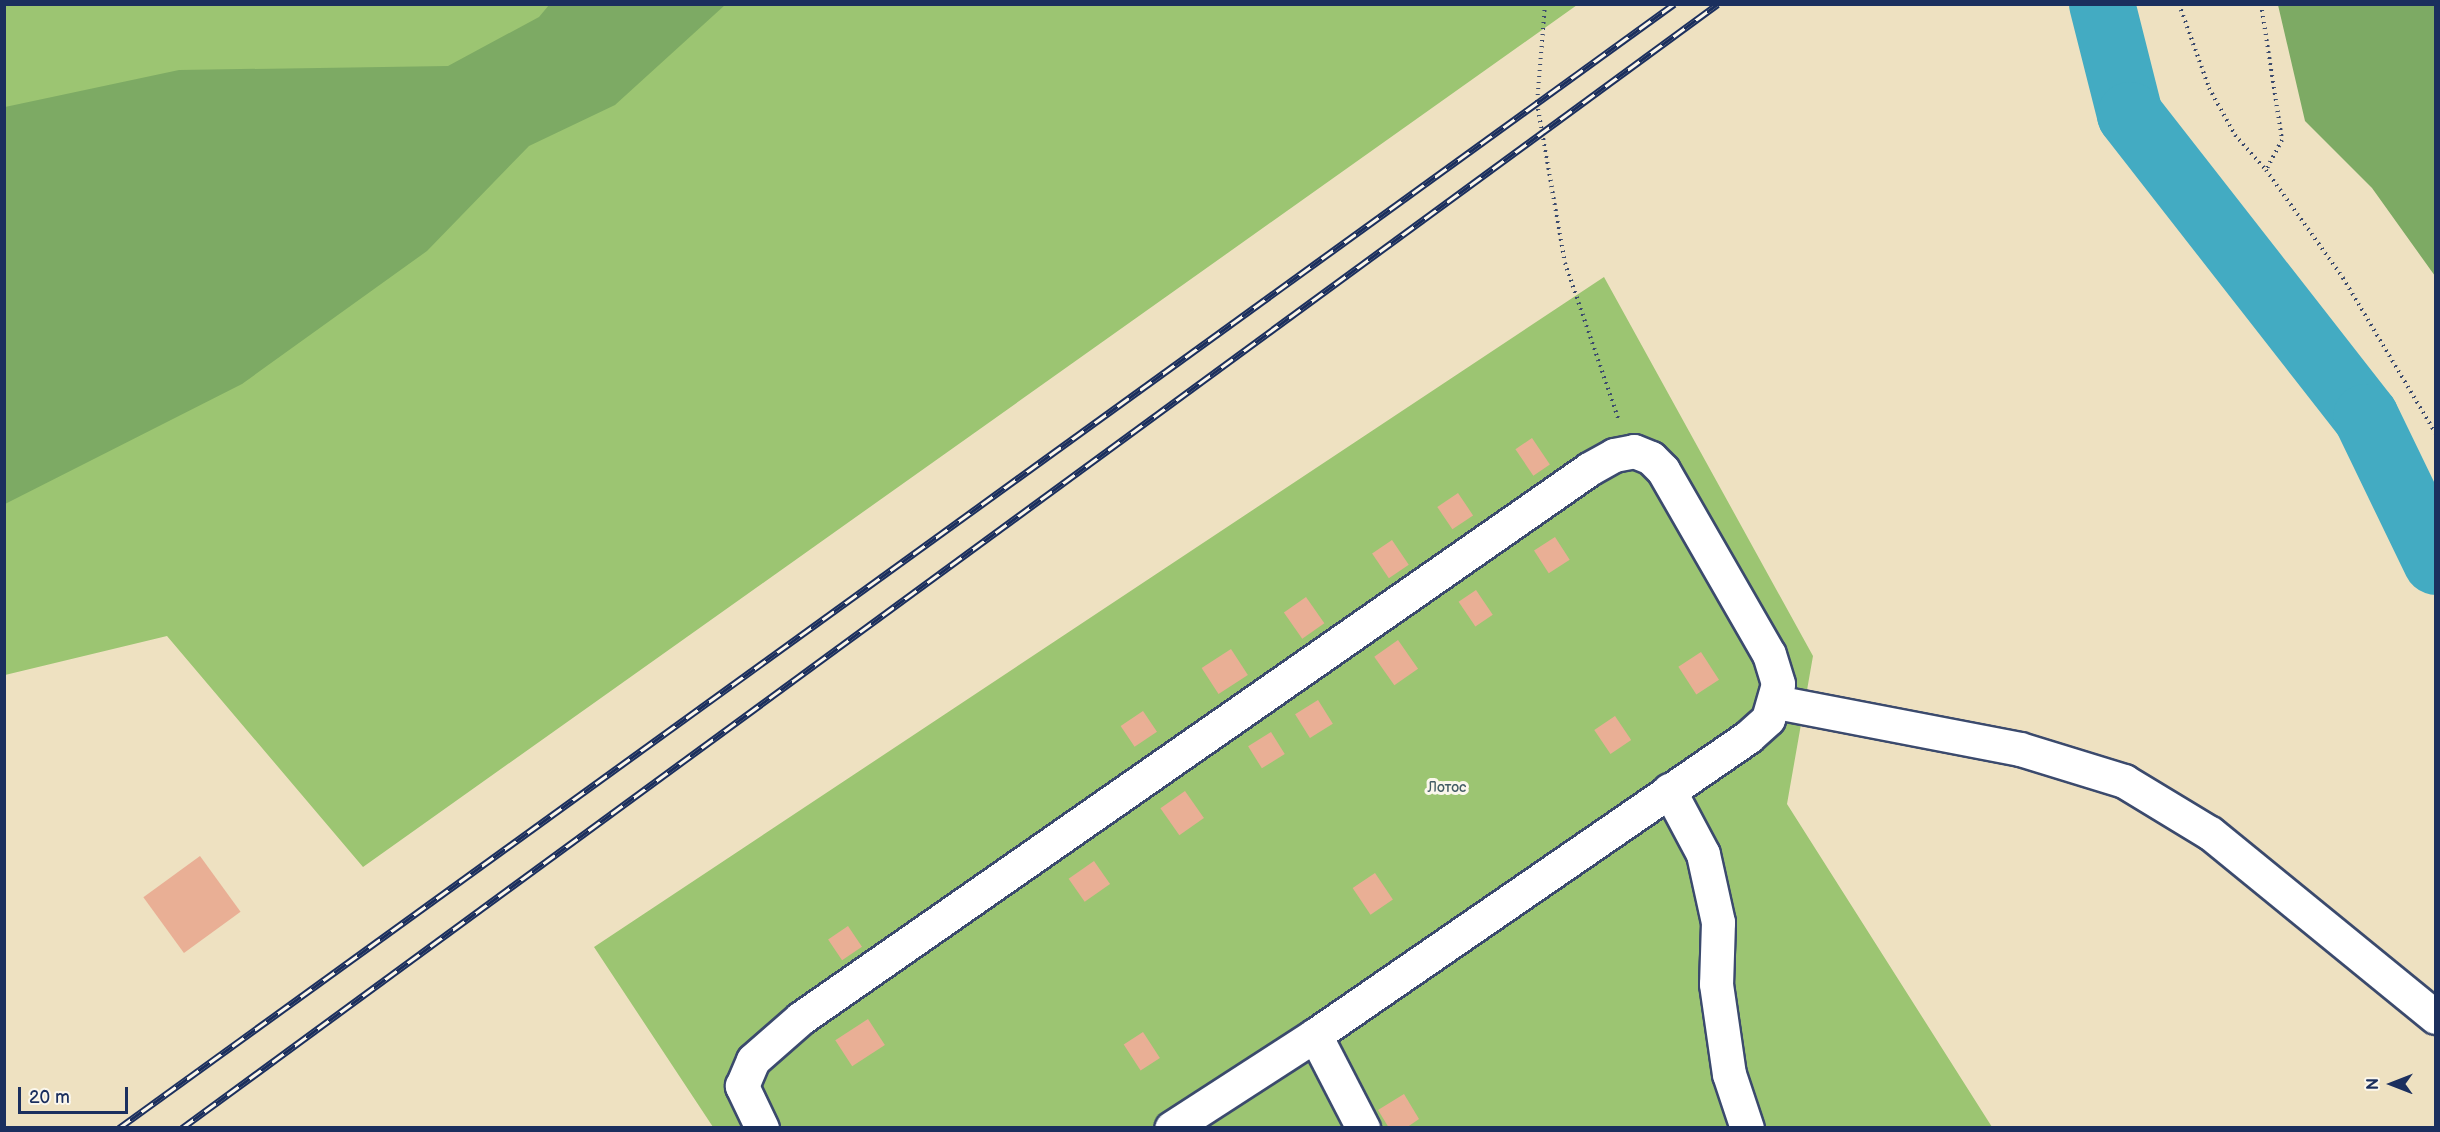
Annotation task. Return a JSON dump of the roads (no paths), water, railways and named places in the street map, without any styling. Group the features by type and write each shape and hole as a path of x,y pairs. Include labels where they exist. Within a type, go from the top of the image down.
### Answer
{"lane":[{"path":"762,1128 742,1086 753,1060 801,1018 1589,469 1614,455 1634,451 1651,458 1663,470 1769,654 1778,684 1776,702 1768,718 1748,737 1315,1035 1171,1128"},
{"path":"1776,702 2020,748 2124,781 2210,833 2436,1017"},
{"path":"1669,790 1703,854 1718,922 1716,984 1729,1074 1747,1128"},
{"path":"1315,1035 1363,1128"}],"waterway":[{"path":"2102,4 2130,115 2366,417 2436,562"}],"railway":[{"path":"119,1128 1674,4"},
{"path":"182,1128 1718,4"}],"park label":[{"name":"Лотос","path":"1447,788"}]}
